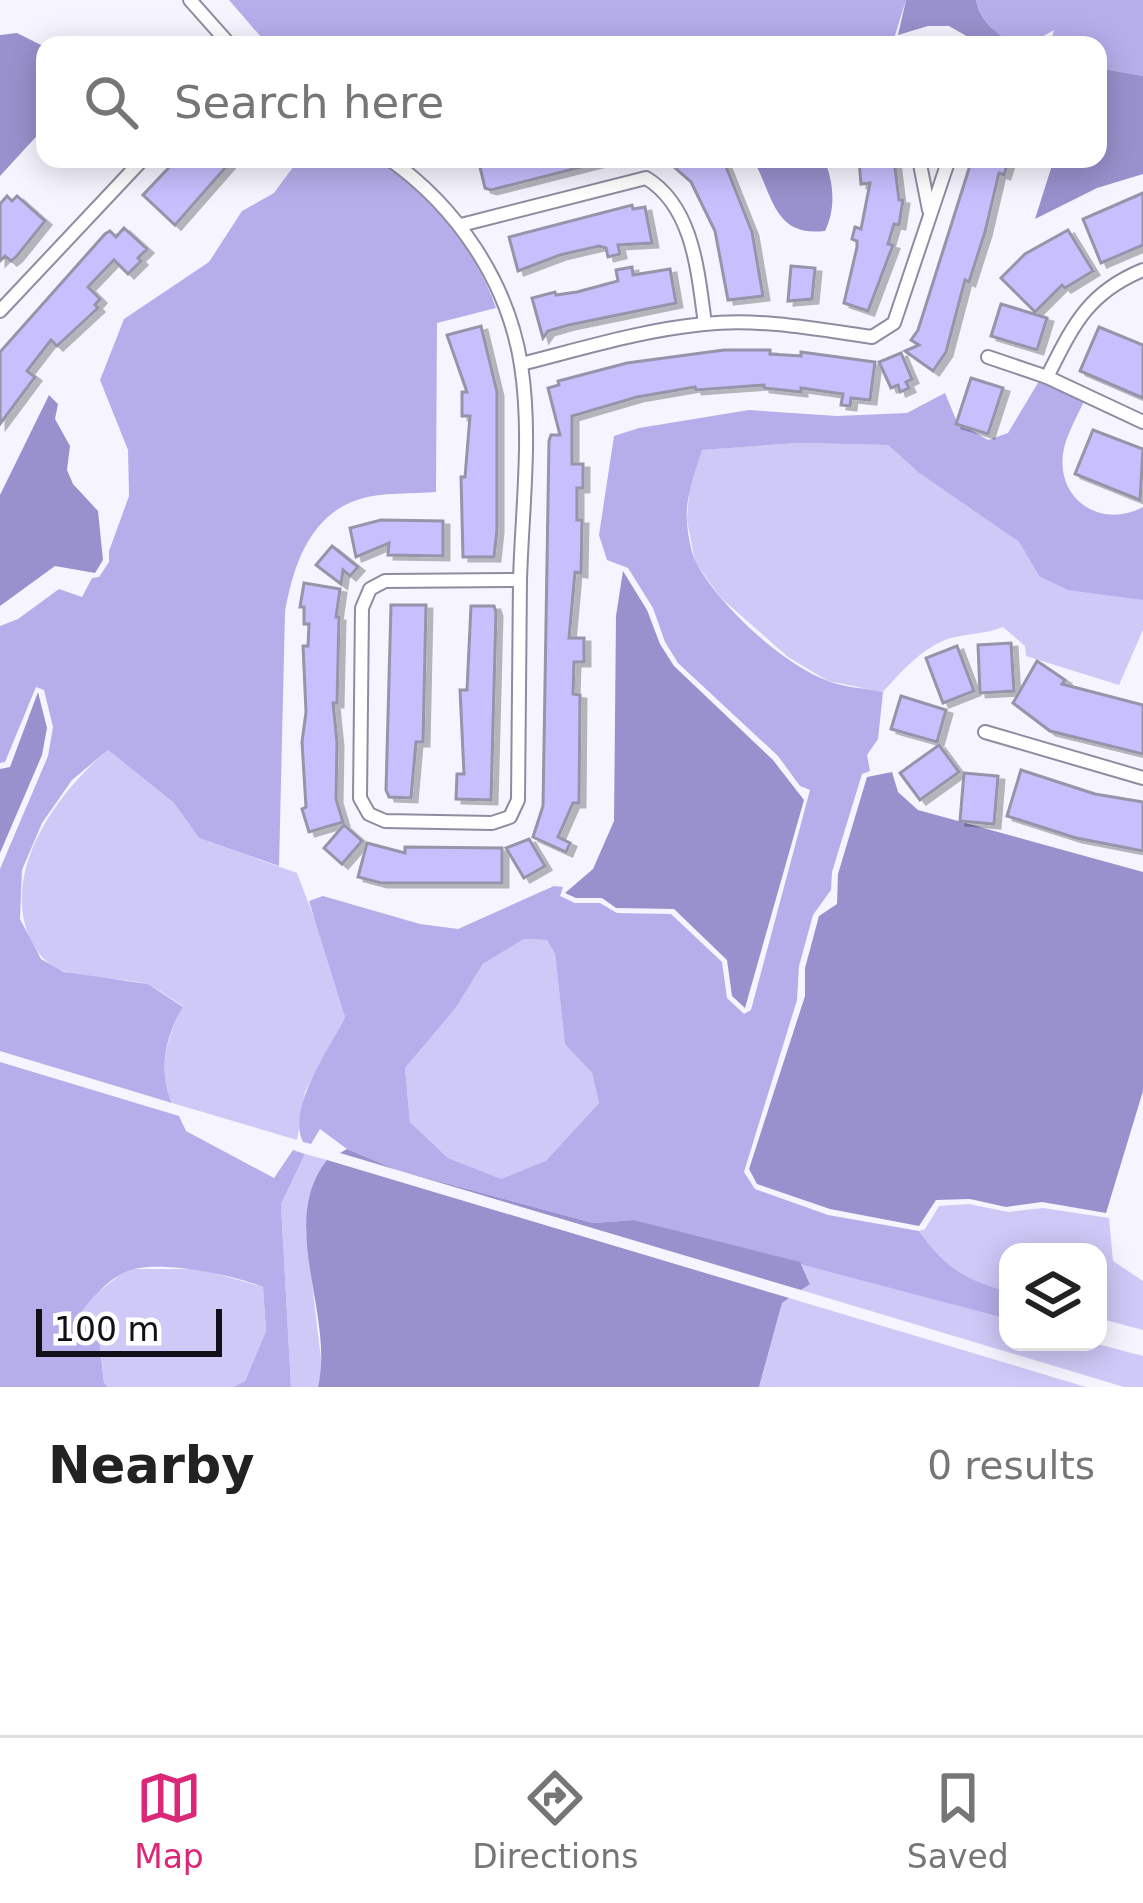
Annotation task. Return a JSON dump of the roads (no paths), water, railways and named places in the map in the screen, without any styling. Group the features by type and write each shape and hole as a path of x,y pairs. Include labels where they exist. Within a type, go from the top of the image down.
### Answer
{"street":[{"path":"190,0 222,36"},
{"path":"0,311 135,168"},
{"path":"402,168 423,183 461,225 496,286 520,364 524,416 518,800 510,817 492,823 385,821 369,814 360,798 362,608 370,589 385,581 520,580"},
{"path":"922,168 930,217"},
{"path":"520,364 705,324 761,323 872,337 884,332 894,322 946,168"},
{"path":"461,225 646,178 664,189 695,254 705,324"},
{"path":"1048,377 1078,317 1111,283 1143,270"},
{"path":"988,357 1048,377 1143,422"},
{"path":"986,732 1143,778"}]}
